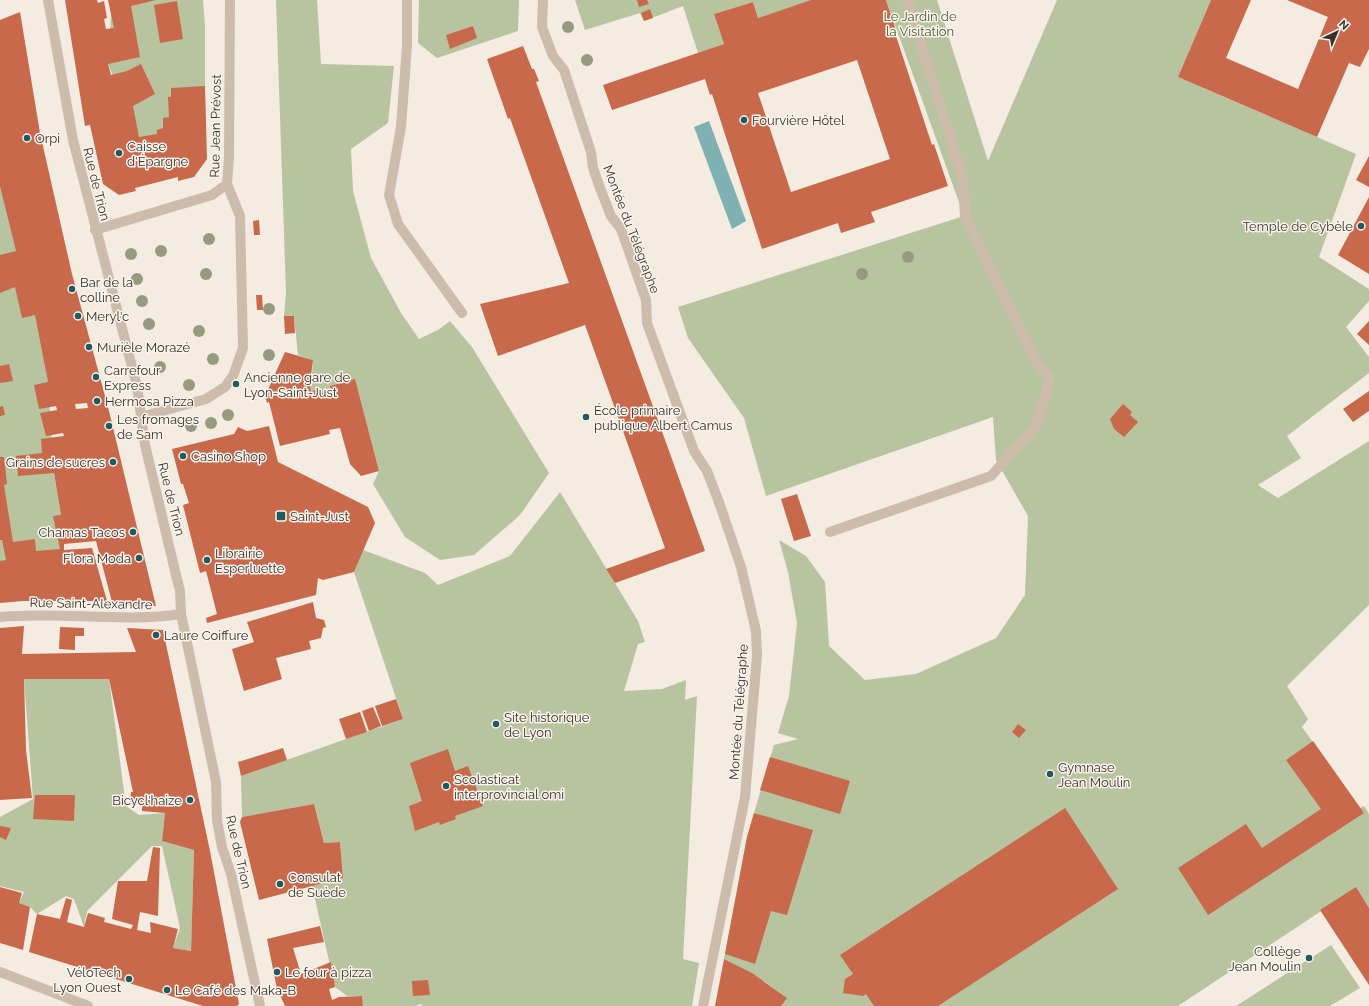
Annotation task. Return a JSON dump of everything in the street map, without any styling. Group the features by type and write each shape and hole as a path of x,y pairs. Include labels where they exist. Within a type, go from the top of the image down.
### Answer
{"street":[{"name":"Rue de Trion","path":"48,0 68,119 95,230 137,386 145,445 180,591 181,614 216,782 217,820 222,847 231,874 260,1006"},
{"name":"Rue Jean Prévost","path":"95,230 212,195 227,184 229,157 230,0"},
{"path":"407,0 407,46 401,127 389,195 398,224 462,313"},
{"name":"Montée du Télégraphe","path":"543,0 542,27 554,56 564,70 591,152 593,168 600,188 611,216 621,229 646,300 647,323 694,451 707,471 720,505 741,567 756,631 757,656 745,797 703,1006"},
{"path":"830,532 991,476 1036,426 1050,379 1034,358 964,216 963,180 907,0"},
{"path":"141,417 206,399 225,388 233,376 243,348 240,216 227,184"},
{"name":"Rue Saint-Alexandre","path":"0,617 30,614 159,617 181,614"},
{"path":"0,972 88,1006"}],"green space":[{"path":"112,0 203,0 205,27 205,86 164,136 139,137 108,64"},
{"path":"276,0 317,0 321,64 394,66 388,123 351,149 353,191 371,258 401,313 419,339 438,330 450,321 472,347 549,473 520,515 474,555 440,560 405,537 373,484 379,471 355,380 330,386 331,391 320,393 319,389 311,391 313,360 298,355 294,316 284,316 286,292"},
{"path":"419,0 519,0 518,31 437,58 418,43"},
{"path":"575,0 811,1 758,18 753,2 714,14 724,44 698,53 683,6 644,21 640,13 585,30"},
{"name":"Le Jardin de la Visitation","path":"886,0 937,0 988,161 1057,0 1211,0 1178,77 1356,154 1319,257 1369,289 1369,301 1346,327 1369,357 1369,373 1287,436 1301,458 1258,485 1278,498 1369,441 1369,605 1287,686 1308,719 1302,727 1360,808 1364,806 1369,814 1369,908 1356,888 1178,1006 781,1006 786,998 756,977 724,959 747,837 774,745 798,739 778,733 789,696 797,623 788,572 779,540 806,556 825,582 829,646 865,680 916,674 996,638 1025,595 1028,516 996,460 993,417 766,496 744,418 688,338 678,307 964,216"},
{"path":"0,95 48,382 54,473 61,515 60,549 0,573"},
{"path":"560,492 638,621 645,642 638,644 624,691 662,689 686,680 685,700 697,696 683,959 699,963 692,1006 422,1006 422,1004 414,1006 363,1006 362,996 347,996 335,987 312,886 343,878 340,842 324,843 314,804 242,817 241,776 403,719 354,572 363,550 425,573 438,585 510,556"},
{"path":"24,679 109,679 126,806 139,815 165,813 162,841 194,850 191,951 173,948 180,928 162,846 152,846 87,911 84,927 74,899 66,896 37,914 30,907 19,903 24,892 0,886 0,817 33,799"},
{"path":"1331,945 1360,988 1330,1006 1236,1006"}],"water":[{"path":"709,121 746,221 732,229 694,127"}],"building":[{"path":"65,0 97,0 98,3 104,1 107,18 104,19 106,29 114,28 108,0 156,0 131,6 140,57 108,64 111,75 127,71 141,64 155,94 133,106 139,137 157,134 157,130 163,128 163,118 169,117 168,97 171,97 171,88 205,86 207,159 194,177 178,181 178,177 135,188 136,191 119,195 103,184 90,125 85,126"},
{"path":"637,0 647,0 649,4 639,7"},
{"name":"Fourvière Hôtel","path":"811,0 886,0 897,33 895,33 932,145 934,144 948,186 871,212 875,222 841,233 838,223 762,249 712,94 710,95 705,79 612,110 603,85 724,44 714,14 753,2 758,18","holes":["857,60 890,159 791,192 758,93"]},
{"path":"1211,0 1251,0 1226,58 1298,89 1328,17 1287,0 1369,0 1369,49 1360,67 1349,63 1317,137 1178,77"},
{"path":"177,1 183,39 160,43 154,5"},
{"path":"650,9 653,18 644,21 641,13"},
{"path":"20,12 40,133 72,274 108,407 156,606 123,605 112,602 96,541 64,544 64,550 92,548 107,601 23,601 0,603 0,561 6,560 2,540 0,540 0,457 4,457 7,484 4,485 13,542 35,539 36,551 60,549 53,516 61,515 54,473 18,476 16,456 42,453 41,439 64,436 63,433 46,436 40,413 57,410 56,406 39,409 34,385 48,382 35,315 22,318 15,287 0,293 0,255 16,251 0,186 0,20","holes":["87,403 88,408 76,409 75,404"]},
{"path":"473,26 477,38 450,49 446,35"},
{"path":"523,46 532,69 534,69 539,81 536,82 705,551 615,583 606,569 665,548 585,325 498,356 480,304 569,283 510,118 508,119 487,59"},
{"name":"Temple de Cybèle","path":"1369,156 1369,187 1356,180"},
{"name":"Temple de Cybèle","path":"1369,197 1369,274 1338,255"},
{"path":"259,220 260,235 254,235 253,221"},
{"path":"256,295 262,295 263,310 257,310"},
{"path":"284,316 294,316 295,333 285,334"},
{"path":"1369,321 1369,345 1357,334"},
{"path":"285,352 313,360 310,383 311,391 319,389 320,393 331,391 330,386 355,379 379,471 361,476 350,464 340,428 329,430 330,434 280,446 269,402 267,403 265,396"},
{"path":"9,364 13,381 0,383 0,366"},
{"path":"1369,391 1369,411 1353,422 1343,409"},
{"path":"1123,404 1132,412 1130,415 1138,422 1124,437 1114,429 1110,419"},
{"path":"3,406 5,415 0,416 0,407"},
{"path":"269,426 278,462 368,507 375,523 354,572 323,580 318,578 316,595 207,623 206,618 217,614 206,571 200,573 183,505 189,503 183,484 181,484 172,449 234,434 238,427 247,431"},
{"path":"797,494 811,536 794,541 781,499"},
{"path":"313,602 316,618 324,620 326,627 323,628 321,638 309,641 311,649 276,658 282,679 244,691 232,649 254,642 247,622"},
{"path":"24,626 22,654 136,652 127,628 163,630 210,851 239,1004 237,1006 203,1006 29,952 37,914 60,919 66,898 72,900 67,922 84,927 88,913 105,918 104,922 131,929 133,925 112,919 118,881 147,881 153,847 160,848 158,916 140,912 137,930 151,933 150,922 178,929 173,948 191,951 194,850 162,841 165,813 142,811 142,802 130,804 131,792 133,792 109,679 24,679 26,750 32,798 0,800 0,628"},
{"path":"60,627 84,628 84,636 75,636 75,650 59,649"},
{"path":"396,699 403,719 382,726 375,706"},
{"path":"373,707 381,726 369,731 362,711"},
{"path":"360,712 367,732 346,739 339,719"},
{"path":"1018,724 1026,730 1019,738 1012,732"},
{"path":"1313,741 1364,813 1208,915 1178,868 1246,824 1262,848 1321,809 1286,760"},
{"path":"283,748 287,760 241,776 238,762"},
{"name":"Scolasticat interprovincial omi","path":"448,749 455,771 468,766 483,806 455,816 456,819 440,825 439,822 415,831 409,806 422,801 410,763"},
{"path":"770,757 850,781 840,814 760,790"},
{"path":"35,795 75,795 74,821 33,819"},
{"path":"314,804 324,843 340,842 343,878 259,900 240,822 242,817"},
{"path":"1065,808 1118,889 938,1006 874,1006 866,994 863,996 843,993 845,979 853,974 840,955"},
{"path":"754,813 813,830 787,915 771,911 755,964 725,954 747,837"},
{"path":"0,826 11,828 6,840 0,837"},
{"path":"0,887 22,893 19,903 30,907 23,950 0,943"},
{"path":"1356,887 1369,908 1369,985 1320,910"},
{"path":"320,926 324,942 293,948 301,974 331,962 335,987 329,989 332,1000 339,997 362,996 363,1006 285,1006 277,989 267,939"},
{"path":"724,959 752,973 787,998 781,1006 715,1006"},
{"path":"428,980 430,995 413,996 412,981"}],"place":[{"name":"Fourvière Hôtel","path":"744,120"},
{"name":"Orpi","path":"27,138"},
{"name":"Caisse d'Épargne","path":"119,153"},
{"name":"Temple de Cybèle","path":"1361,226"},
{"name":"Bar de la colline","path":"72,289"},
{"name":"Meryl'c","path":"78,316"},
{"name":"Murièle Morazé","path":"89,347"},
{"name":"Carrefour Express","path":"96,377"},
{"name":"Ancienne gare de Lyon-Saint-Just","path":"236,384"},
{"name":"Hermosa Pizza","path":"97,401"},
{"name":"École primaire publique Albert Camus","path":"586,417"},
{"name":"Les fromages de Sam","path":"109,426"},
{"name":"Casino Shop","path":"183,456"},
{"name":"Grains de sucres","path":"113,462"},
{"name":"Saint-Just","path":"281,516"},
{"name":"Chamas Tacos","path":"133,532"},
{"name":"Flora Moda","path":"139,558"},
{"name":"Librairie Esperluette","path":"207,560"},
{"name":"Laure Coiffure","path":"156,635"},
{"name":"Site historique de Lyon","path":"496,724"},
{"name":"Gymnase Jean Moulin","path":"1050,774"},
{"name":"Scolasticat interprovincial omi","path":"446,786"},
{"name":"Bicycl'haize","path":"190,800"},
{"name":"Consulat de Suède","path":"280,884"},
{"name":"Collège Jean Moulin","path":"1309,958"},
{"name":"Le four à pizza","path":"277,972"},
{"name":"VéloTech Lyon Ouest","path":"129,979"},
{"name":"Le Café des Maka-B","path":"167,990"}]}
